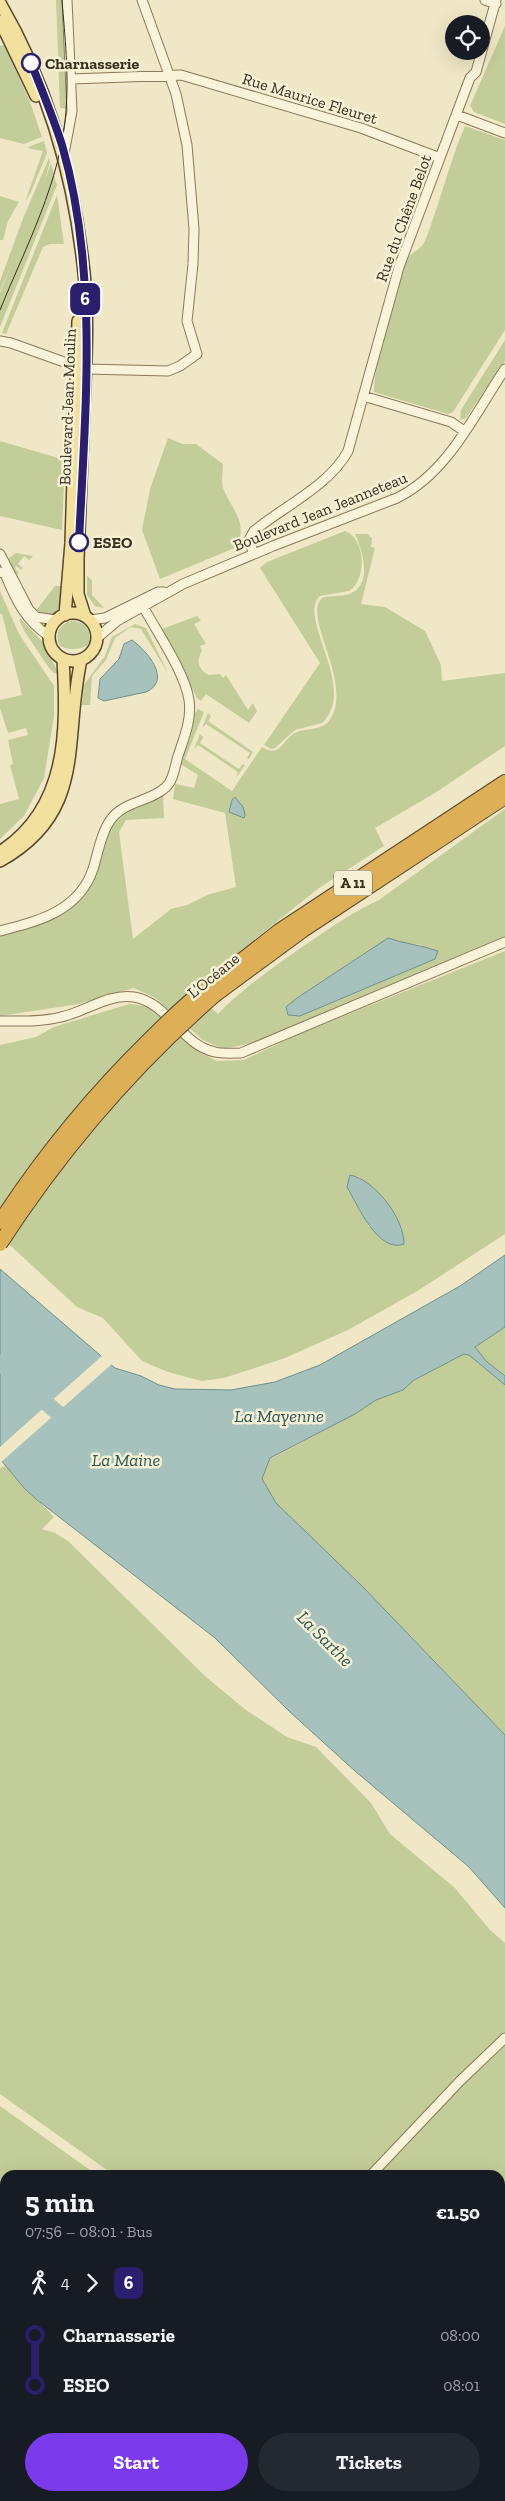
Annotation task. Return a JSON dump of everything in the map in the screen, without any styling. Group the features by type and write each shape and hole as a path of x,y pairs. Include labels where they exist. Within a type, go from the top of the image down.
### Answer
{"highway":[{"name":"L’Océane","path":"0,1222 35,1170 88,1104 134,1054 286,926 505,782"},
{"name":"L’Océane","path":"0,1244 53,1167 92,1119 211,991 505,798"}],"main road":[{"name":"Boulevard Jean Moulin","path":"0,3 3,23 44,115 66,184 76,264 82,368 71,543 61,617"},
{"name":"Boulevard Jean Moulin","path":"3,23 35,72 64,154 77,217 85,283 78,594 87,618"},
{"path":"74,613 87,618 94,627 97,638 93,650 81,660 71,661 63,659 52,650 49,636 51,627 61,617 74,613"},
{"path":"0,852 20,837 37,818 55,779 63,736 63,659"},
{"path":"0,861 25,845 43,826 61,796 70,762 75,690 81,660"}],"street":[{"path":"64,154 72,123 75,79 67,0"},
{"path":"0,341 11,343 82,368 168,371 180,366 197,354 187,322 193,264 192,200 187,145 176,94 142,0"},
{"path":"485,0 496,2"},
{"name":"Rue du Chêne Belot","path":"253,554 250,538 254,531 328,477 343,460 348,451 399,267 470,78 476,72 496,2"},
{"name":"Rue Maurice Fleuret","path":"75,79 169,77 181,75 361,128 440,158"},
{"path":"457,115 505,133"},
{"name":"Boulevard Jean Jeanneteau","path":"97,638 117,621 144,608 166,592 253,554 398,498 416,489 432,474 464,431 505,369"},
{"path":"363,396 452,422 464,431"},
{"path":"0,554 29,610 36,616 61,617"},
{"path":"0,572 5,574 23,613 34,627 49,636"},
{"name":"Boulevard Jean Jeanneteau","path":"87,618 105,618 158,592 166,592"},
{"path":"0,931 50,916 72,902 89,879 106,827 114,815 130,804 162,790 171,779 188,726 189,700 170,656 144,608"},
{"path":"0,1021 62,1017 110,1000 131,996 151,1002 163,1010 196,1042 213,1052 241,1053 505,942"},
{"path":"376,2170 461,2080 505,2038"}],"green space":[{"path":"56,0 64,0 69,109 60,108"},
{"path":"505,26 505,124 474,112 470,106"},
{"path":"4,45 30,102 42,137 24,144 0,138 0,46"},
{"path":"465,126 505,140 505,330 453,412 448,414 374,392 381,343 396,289 407,260 425,241"},
{"path":"44,141 47,153 25,202 43,151 28,147"},
{"path":"49,158 50,162 43,186 51,163 55,179 50,193 55,180 57,185 0,327 0,293 12,264 0,291 0,281 24,216"},
{"path":"57,195 64,244 50,244 43,247 6,334 2,333"},
{"path":"0,196 19,202 8,221 3,240 0,240"},
{"path":"505,340 505,361 466,418 460,420 461,410"},
{"path":"168,438 183,444 196,444 223,464 223,488 238,516 241,530 237,547 160,579 142,530 150,489"},
{"path":"0,441 65,460 62,530 0,516"},
{"path":"345,531 352,535 360,551 362,560 359,578 355,586 349,591 320,596 315,606 315,620 331,673 334,692 332,709 322,723 295,730 275,748 271,749 264,745 320,663 260,568 267,562"},
{"path":"355,534 367,534 372,538 371,547 375,548 361,604 385,607 425,631 441,665 442,681 505,673 505,746 435,793 375,828 384,846 319,888 191,990 218,1014 239,994 275,966 336,924 379,900 505,809 505,938 253,1043 223,1049 203,1040 155,998 134,988 79,1004 0,1016 0,936 52,918 71,907 87,889 114,823 121,814 130,808 163,795 164,818 126,820 119,832 133,939 171,909 187,905 210,894 236,887 225,813 173,799 175,784 194,788 198,775 179,763 191,713 195,713 198,709 204,712 185,759 232,791 262,747 268,750 276,750 293,734 320,727 328,722 335,707 336,691 333,672 318,620 317,607 322,598 349,594 357,590 364,575 363,557","holes":["388,938 399,942 421,945 435,959 300,1016 288,1015 286,1007 297,998"]},
{"path":"16,553 33,556 29,560 24,556 18,564 23,568 21,570 16,566 15,568 19,573 16,575 8,559"},
{"path":"87,576 92,580 92,595 104,608 95,606 87,595"},
{"path":"55,586 64,586 62,600 57,610 49,615 35,612"},
{"path":"0,591 19,634 54,686 54,716 44,778 24,816 0,839 0,804 19,799 10,765 13,764 8,740 28,735 26,728 8,733 0,708 0,700 22,695 2,614 0,614"},
{"path":"197,616 201,621 194,624 206,644 200,646 202,651 199,661 200,668 209,675 220,674 223,678 226,675 248,710 253,703 257,711 249,723 206,694 201,701 197,698 162,629"},
{"path":"21,619 41,640 59,674 54,673 49,668 25,632 19,620"},
{"path":"71,621 81,623 87,628 90,636 88,645 74,649 60,646 58,642 59,630 63,625"},
{"path":"135,624 146,628 168,673 141,629 131,627 115,638 106,660 92,676 90,705 82,705 83,686 105,656 112,637"},
{"path":"208,713 211,716 208,721 253,752 249,759 247,758 250,753 206,724 202,728"},
{"path":"200,734 203,737 200,743 239,769 243,764 245,765 236,778 238,772 198,745 194,749"},
{"path":"505,951 505,1234 419,1290 348,1330 285,1358 224,1378 202,1381 168,1372 142,1361 103,1318 77,1307 0,1236 0,1045 36,1037 54,1027 129,1004 145,1006 159,1015 199,1052 217,1061 244,1060 299,1034","holes":["350,1176 359,1177 385,1199 369,1227 347,1187"]},
{"path":"505,1327 505,1376 486,1361 475,1347"},
{"path":"464,1354 469,1355 505,1385 505,1735 362,1586 276,1503 262,1479 270,1459 355,1414 376,1400 403,1390 414,1380"},
{"path":"5,1466 54,1517 42,1529 55,1533 68,1541 206,1677 246,1710 287,1737 316,1747 371,1803 390,1834 455,1888 490,1930 505,1943 505,2033 393,2149 370,2170 107,2170 0,2094 0,1468"},
{"path":"505,2044 505,2170 380,2170 457,2089"},
{"path":"0,2106 90,2170 0,2170"}],"water":[{"path":"132,640 144,651 154,665 157,680 154,687 146,692 104,701 98,698 100,679 119,659 124,644"},
{"path":"235,797 243,807 244,818 229,812 232,800"},
{"path":"388,938 438,951 435,959 300,1016 288,1015 286,1007 297,998"},
{"path":"350,1175 369,1184 394,1212 403,1234 404,1244 394,1245 386,1242 369,1226 347,1187"},
{"path":"505,1255 505,1327 475,1347 486,1361 505,1376 505,1385 469,1355 464,1354 414,1380 403,1390 376,1400 355,1414 270,1458 262,1479 276,1503 362,1586 505,1735 505,1908 469,1867 355,1771 290,1712 215,1638 36,1499 0,1459 0,1269 115,1368 141,1376 159,1385 175,1389 231,1390 275,1382 320,1365 460,1286"}],"pier":[{"path":"103,1355 113,1363 0,1463 0,1447"}],"waterway":[{"name":"La Maine","path":"0,1363 74,1427"}],"tram line":[{"path":"0,310 41,213 50,188 63,137 67,83 62,0"}],"bus line":[{"name":"6","path":"31,63 62,145 77,217 85,283 87,338 79,542"}],"place":[{"name":"Charnasserie","path":"31,63"},
{"name":"ESEO","path":"79,542"}],"water label":[{"name":"La Mayenne","path":"279,1416"},
{"name":"La Sarthe","path":"325,1639"}]}
